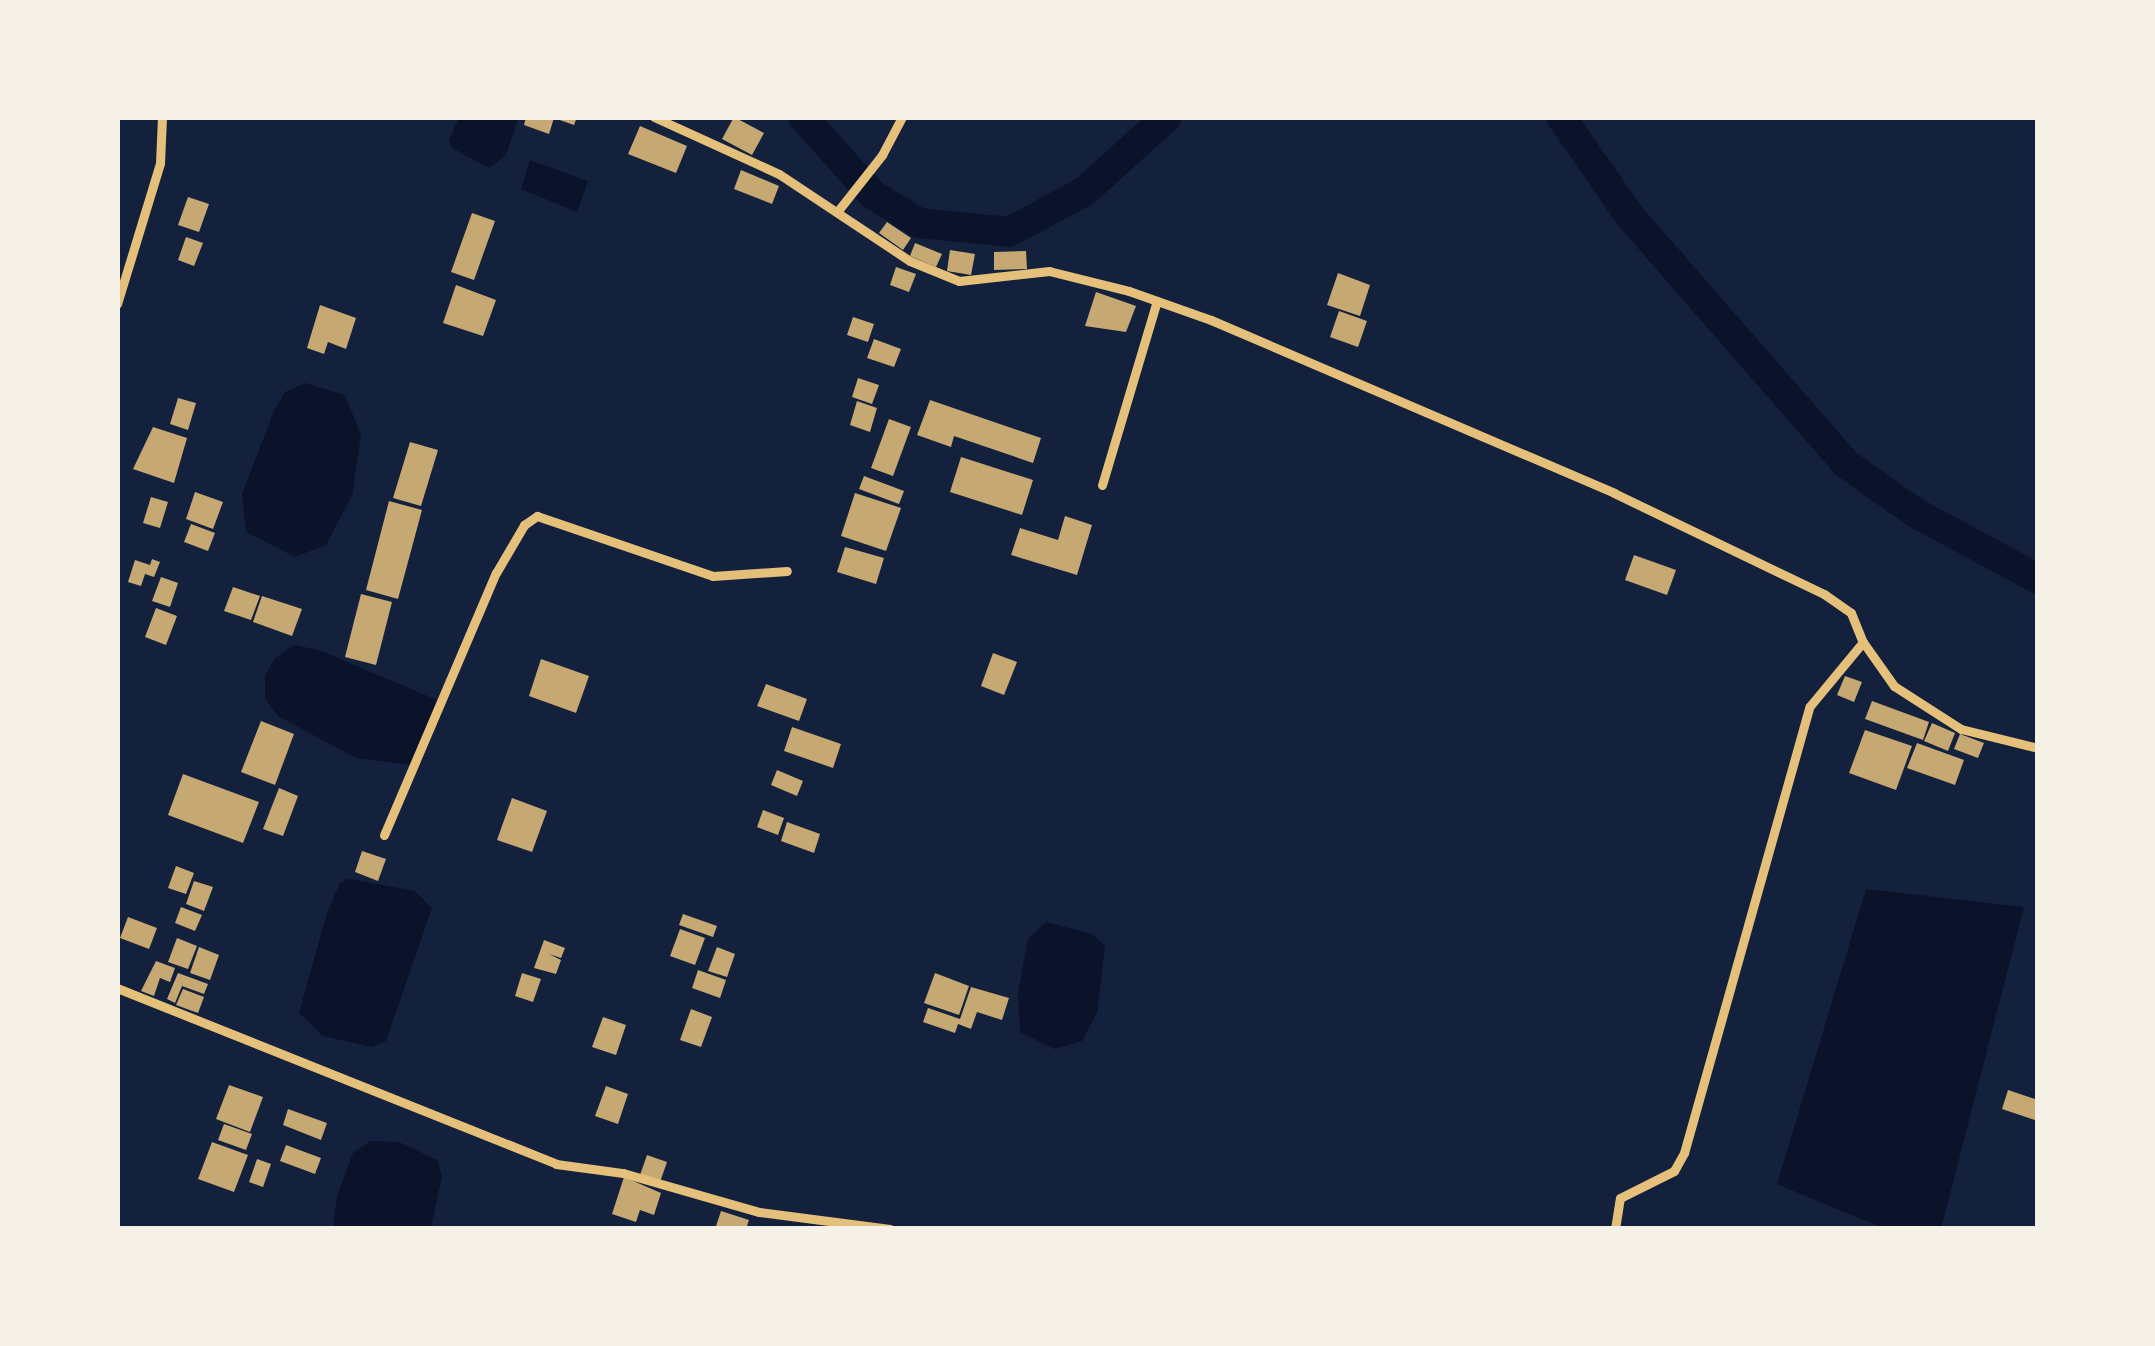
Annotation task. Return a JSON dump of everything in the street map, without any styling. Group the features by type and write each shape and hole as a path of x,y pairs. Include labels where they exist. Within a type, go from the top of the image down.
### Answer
{"street":[{"path":"117,304 160,163 162,117"},
{"path":"654,117 779,174 840,208 910,261 959,281 1049,272 1087,277 1157,301 1614,493 1824,594 1851,613 1863,642 1894,686 1961,729 2038,748"},
{"path":"840,208 883,154 902,117"},
{"path":"1102,485 1157,301"},
{"path":"385,835 496,573 524,525 537,516 712,576 787,571"},
{"path":"1615,1229 1620,1198 1674,1171 1684,1153 1810,706 1863,642"},
{"path":"117,988 556,1164 623,1173 759,1212 890,1229"}],"water":[{"path":"459,117 519,117 506,155 489,168 452,148 449,140"},
{"path":"530,160 588,181 577,212 521,189"},
{"path":"305,383 345,395 361,435 352,496 326,545 295,557 246,532 242,494 274,411 285,392"},
{"path":"294,645 319,650 437,700 411,765 356,758 278,716 265,699 265,676 275,658"},
{"path":"349,879 415,891 432,908 386,1041 372,1047 323,1036 299,1013 327,913 340,883"},
{"path":"1866,889 2024,907 1941,1229 1885,1229 1777,1184"},
{"path":"1046,922 1092,934 1105,946 1097,1013 1082,1041 1054,1049 1020,1032 1018,993 1028,939"},
{"path":"370,1141 399,1142 437,1160 442,1176 431,1229 333,1229 337,1196 353,1153"}],"building":[{"path":"526,117 577,117 574,125 554,118 549,134 524,125"},
{"path":"734,117 764,133 752,155 722,139"},
{"path":"640,126 687,146 676,173 628,154"},
{"path":"741,170 779,186 772,204 734,189"},
{"path":"188,197 209,204 199,232 178,225"},
{"path":"472,213 495,221 474,280 451,272"},
{"path":"887,222 911,238 903,250 879,233"},
{"path":"186,237 203,243 194,266 178,260"},
{"path":"915,243 942,254 936,267 910,256"},
{"path":"950,250 975,254 971,275 947,271"},
{"path":"1026,251 1027,269 994,270 994,252"},
{"path":"896,267 916,274 909,292 890,285"},
{"path":"1338,273 1370,285 1360,316 1327,305"},
{"path":"456,285 496,300 483,336 443,323"},
{"path":"1096,292 1136,306 1126,332 1085,326"},
{"path":"320,305 356,318 346,349 328,342 324,354 307,348"},
{"path":"1339,311 1367,321 1358,347 1330,337"},
{"path":"853,317 874,324 868,342 847,335"},
{"path":"874,339 901,349 894,367 867,358"},
{"path":"858,378 879,385 872,404 852,397"},
{"path":"178,398 196,403 188,430 170,424"},
{"path":"930,400 1041,438 1033,463 954,436 951,447 917,435"},
{"path":"857,401 877,408 870,432 850,425"},
{"path":"889,419 911,427 893,476 871,468"},
{"path":"153,427 187,438 174,483 133,469"},
{"path":"410,442 438,450 421,506 393,498"},
{"path":"961,457 1033,480 1022,515 950,492"},
{"path":"864,476 904,491 899,504 859,489"},
{"path":"195,492 223,502 213,529 186,519"},
{"path":"855,493 901,508 886,551 841,536"},
{"path":"151,497 168,502 160,528 143,523"},
{"path":"389,501 422,510 398,599 366,590"},
{"path":"1065,516 1092,525 1077,575 1011,555 1020,528 1058,540"},
{"path":"191,524 215,533 208,551 184,542"},
{"path":"845,547 884,558 876,584 837,572"},
{"path":"1634,555 1676,570 1667,595 1625,580"},
{"path":"152,559 160,562 154,577 145,574 141,586 128,582 135,560 150,565"},
{"path":"161,577 178,583 170,607 152,601"},
{"path":"233,587 260,596 251,620 224,611"},
{"path":"361,594 392,602 376,665 345,657"},
{"path":"262,596 302,609 292,636 253,622"},
{"path":"156,608 177,616 166,645 145,637"},
{"path":"993,653 1017,662 1004,695 981,686"},
{"path":"541,659 589,676 576,713 529,696"},
{"path":"1845,676 1862,682 1854,702 1837,695"},
{"path":"766,684 807,699 799,721 757,706"},
{"path":"1872,701 1929,722 1923,740 1865,719"},
{"path":"261,721 294,734 275,785 241,772"},
{"path":"1932,723 1955,733 1948,751 1924,741"},
{"path":"792,727 841,744 833,768 784,751"},
{"path":"1865,730 1912,746 1896,790 1849,773"},
{"path":"1960,734 1984,743 1978,758 1954,749"},
{"path":"1917,743 1964,760 1955,785 1907,768"},
{"path":"777,770 803,781 797,796 771,785"},
{"path":"183,774 259,802 243,843 168,815"},
{"path":"279,788 298,796 283,836 263,829"},
{"path":"512,798 547,811 532,852 497,840"},
{"path":"763,810 784,818 778,835 757,827"},
{"path":"787,822 820,834 814,853 781,841"},
{"path":"362,851 386,859 378,881 355,872"},
{"path":"176,866 194,873 186,894 168,888"},
{"path":"194,881 213,887 204,911 186,904"},
{"path":"181,907 202,915 195,931 175,923"},
{"path":"683,914 717,926 713,937 679,925"},
{"path":"128,917 157,928 149,949 120,938"},
{"path":"680,929 705,938 695,965 670,956"},
{"path":"177,938 197,946 188,969 168,962"},
{"path":"544,940 565,948 561,958 549,954 561,960 556,974 534,968"},
{"path":"199,947 219,955 210,980 190,973"},
{"path":"717,947 735,954 727,977 708,971"},
{"path":"156,961 175,968 170,982 160,978 154,996 141,991"},
{"path":"698,970 726,980 720,998 692,988"},
{"path":"178,973 208,984 204,994 182,986 175,1003 167,999"},
{"path":"522,973 541,979 533,1002 515,996"},
{"path":"935,973 969,986 959,1015 924,1003"},
{"path":"971,987 1009,998 1002,1020 977,1012 971,1029 958,1024 955,1033 923,1022 928,1008 960,1019"},
{"path":"183,989 204,997 198,1013 176,1005"},
{"path":"691,1009 712,1017 701,1047 680,1040"},
{"path":"603,1017 626,1025 616,1055 592,1047"},
{"path":"229,1085 263,1097 250,1132 216,1119"},
{"path":"606,1086 628,1094 618,1124 595,1116"},
{"path":"2008,1090 2038,1100 2038,1121 2002,1109"},
{"path":"288,1109 327,1123 321,1140 283,1125"},
{"path":"224,1124 252,1134 246,1150 218,1140"},
{"path":"212,1142 248,1155 234,1192 198,1179"},
{"path":"286,1145 321,1158 315,1174 280,1161"},
{"path":"647,1155 667,1162 660,1182 640,1175"},
{"path":"257,1159 271,1164 263,1187 249,1182"},
{"path":"624,1177 661,1193 654,1215 640,1210 636,1222 612,1214"},
{"path":"721,1211 749,1220 746,1229 715,1229"}],"waterway":[{"path":"803,117 872,194 919,223 1009,232 1085,191 1167,117"},
{"path":"1561,117 1629,215 1845,463 1916,513 2038,579"}]}
